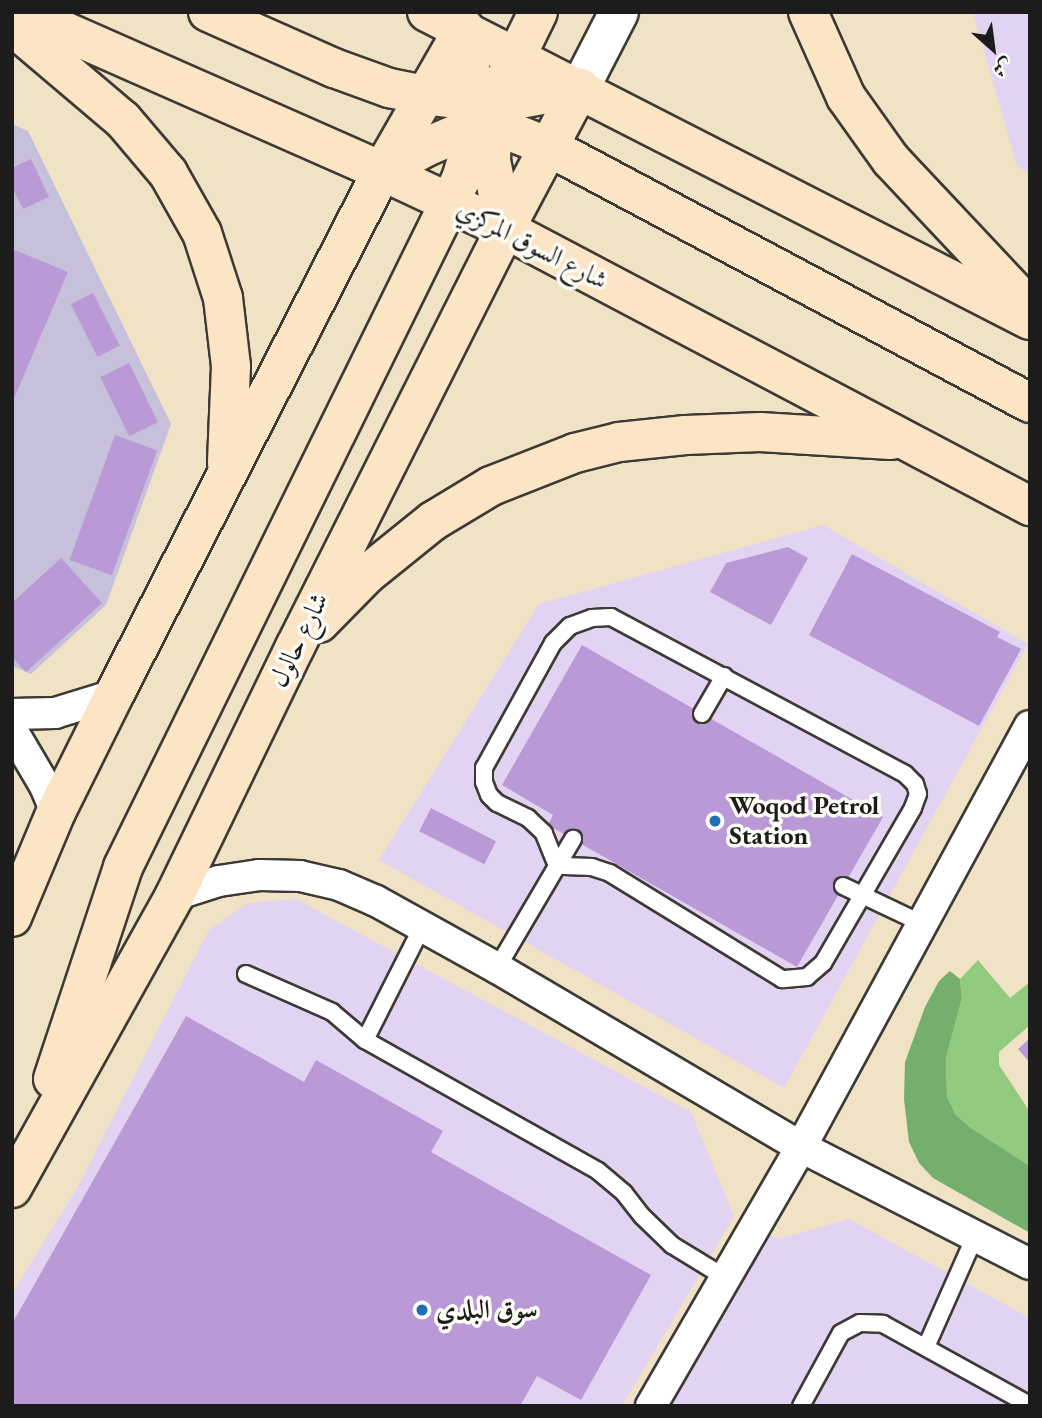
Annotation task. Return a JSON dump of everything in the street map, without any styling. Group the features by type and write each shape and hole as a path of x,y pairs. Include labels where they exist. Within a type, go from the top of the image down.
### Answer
{"main road":[{"name":"شارع السوق المركزي","path":"21,12 382,171 505,229 1030,506"},
{"path":"208,12 334,68 389,88 425,95 483,116 549,147 1030,403"},
{"path":"427,12 469,20 514,55 1030,320"},
{"path":"19,1176 122,867 450,203 483,116 538,12"},
{"path":"808,12 846,97 891,160 1030,308"},
{"path":"12,918 56,813 114,695 382,171 469,20"},
{"path":"469,20 483,116 505,229"},
{"path":"12,26 123,120 168,173 202,233 223,298 231,366 231,420 225,482"},
{"path":"382,171 483,116 580,88"},
{"name":"شارع حالول","path":"19,1176 175,895 295,647 505,229 580,88"},
{"path":"295,647 366,575 433,521 491,486 575,453 619,443 735,433 906,441"}],"street":[{"path":"580,88 619,12"},
{"path":"12,714 55,713 114,695"},
{"path":"651,1406 801,1147 920,923 1030,726"},
{"path":"12,730 45,786 56,813"},
{"path":"175,895 219,881 259,875 300,876 339,885 497,968 801,1147 976,1234 1030,1264"}],"lane":[{"path":"611,617 724,676 905,774 915,784 918,794 913,808 864,896 823,963 807,977 782,979 610,873 592,867 557,866 544,833 528,818 497,803 489,795 484,782 484,768 553,643 570,626 592,618 611,617"},
{"path":"702,714 724,676"},
{"path":"497,968 573,839"},
{"path":"843,886 920,923"},
{"path":"365,1040 422,927"},
{"path":"246,974 332,1012 365,1040 597,1171 624,1193 642,1216 672,1245 726,1278"},
{"path":"926,1347 976,1234"},
{"path":"801,1406 841,1334 860,1323 883,1324 1030,1405"}],"shaded area":[{"path":"973,12 1030,12 1030,174 1017,166"},
{"path":"12,124 28,131 171,424 106,605 31,674 12,666"},
{"path":"823,525 1028,644 784,1088 379,860 539,604"},
{"path":"296,899 691,1112 734,1216 622,1406 12,1406 12,1294 77,1188 209,930 248,903"},
{"path":"849,1219 1030,1318 1030,1406 630,1406 738,1221 778,1239"}],"green space":[{"path":"978,960 1010,998 1030,982 1030,1025 999,1052 999,1065 1030,1112 1030,1166 971,1128 956,1115 947,1097 946,1058 962,998 960,979"},
{"path":"950,971 960,979 962,998 946,1058 947,1097 956,1115 971,1128 1030,1166 1030,1233 933,1178 919,1163 909,1142 904,1099 905,1062 925,1007 939,981"}],"building":[{"path":"31,159 49,197 23,209 12,187 12,168"},
{"path":"12,249 68,272 12,403"},
{"path":"93,293 120,346 98,357 71,304"},
{"path":"129,363 158,422 129,436 100,377"},
{"path":"115,435 157,450 112,575 70,560"},
{"path":"788,547 808,558 771,625 710,592 726,563"},
{"path":"852,554 1000,632 997,637 1021,649 979,726 809,635"},
{"path":"61,558 102,603 26,672 12,657 12,603"},
{"name":"Woqod Petrol Station","path":"582,645 883,817 797,967 548,825 553,815 502,785"},
{"path":"431,808 496,841 484,864 419,831"},
{"path":"186,1016 304,1082 316,1060 443,1131 431,1152 651,1275 581,1400 537,1376 520,1406 12,1406 12,1324"},
{"path":"1030,1038 1030,1063 1018,1049"}],"place":[{"name":"Woqod Petrol Station","path":"715,821"},
{"name":"سوق البلدي","path":"422,1310"}]}
